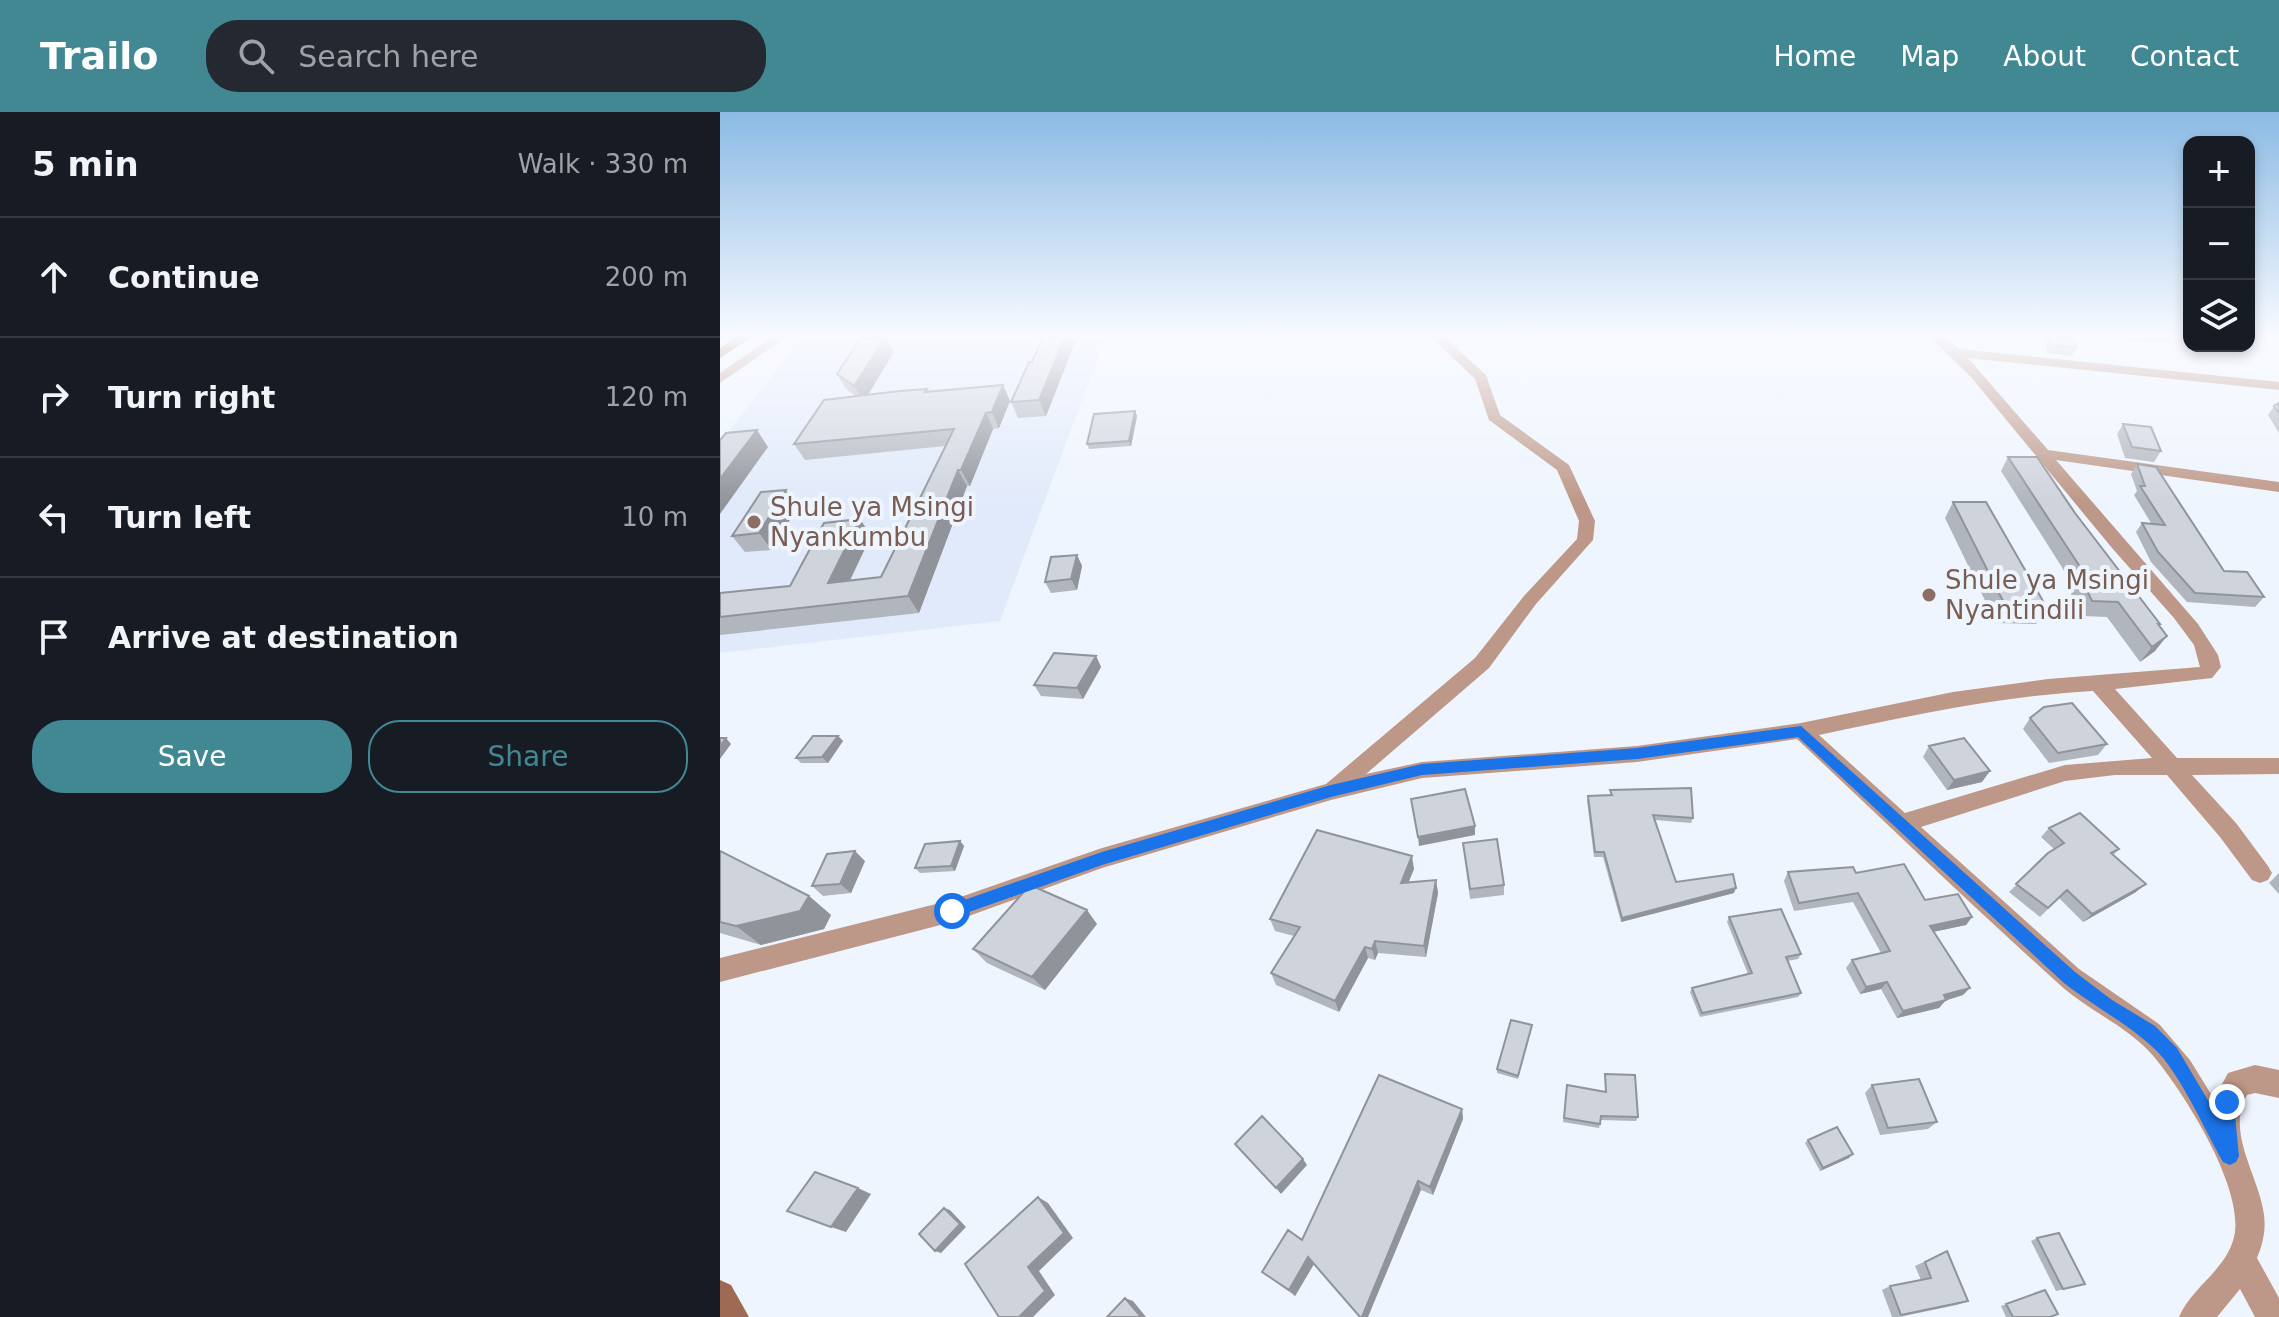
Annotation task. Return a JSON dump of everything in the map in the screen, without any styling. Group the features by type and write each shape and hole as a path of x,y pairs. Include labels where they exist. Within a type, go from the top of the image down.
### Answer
{"main road":[{"path":"720,1296 733,1317"}],"street":[{"path":"1331,791 1482,663 1530,600 1581,545 1588,533 1582,505 1564,468 1494,417 1485,391"},
{"path":"720,970 952,911 1102,858 1331,791 1422,770 1637,754 1801,731 1953,699 2048,686 2195,675 2211,667 2211,660 2195,633 2073,493 2045,454 1990,391"},
{"path":"2045,454 2279,487"},
{"path":"2098,683 2228,830 2260,873"},
{"path":"1801,731 2070,978 2106,1006 2149,1032 2171,1054 2230,1156"},
{"path":"1903,823 2065,773 2171,766 2279,766"},
{"path":"2195,1317 2223,1288 2241,1259 2251,1228 2230,1156 2227,1102 2238,1083 2255,1079 2279,1084"},
{"path":"2241,1259 2272,1317"}],"shaded area":[{"path":"760,391 1085,391 1000,621 720,653 720,442"}],"building":[{"path":"898,391 1000,391 992,412 986,413 961,470 958,470 908,596 720,617 720,593 790,586 824,523 860,519 828,583 881,577 954,429 794,444 824,400"},
{"path":"1016,391 1043,391 1039,400 1011,402"},
{"path":"1135,411 1129,441 1087,444 1094,414"},
{"path":"2123,424 2151,427 2161,451 2132,447"},
{"path":"757,430 720,479 720,440 726,433"},
{"path":"2008,457 2037,457 2167,636 2152,647 2118,602 2092,601 2081,579 2088,579"},
{"path":"2137,464 2156,467 2224,571 2247,572 2264,597 2195,593 2158,552 2142,523 2165,525 2140,486 2145,486"},
{"path":"786,490 759,533 732,536 761,492"},
{"path":"1953,502 1986,502 2047,608 2006,607"},
{"path":"1077,555 1071,579 1045,582 1051,557"},
{"path":"1054,653 1096,656 1077,688 1034,685"},
{"path":"2072,703 2107,744 2058,753 2030,718 2044,707"},
{"path":"813,736 838,736 822,757 796,758"},
{"path":"1964,738 1990,771 1954,780 1929,746"},
{"path":"1691,788 1693,818 1653,815 1676,882 1733,874 1736,888 1622,918 1604,852 1595,852 1588,796 1612,795 1610,790"},
{"path":"1465,789 1475,826 1418,837 1411,799"},
{"path":"2080,813 2119,849 2111,853 2146,884 2092,914 2067,890 2048,908 2016,884 2048,853 2064,843 2049,828"},
{"path":"1317,830 1412,856 1401,883 1436,880 1424,946 1375,941 1372,949 1365,947 1335,1001 1271,973 1300,927 1270,919"},
{"path":"1497,839 1504,885 1470,889 1463,843"},
{"path":"960,841 951,866 915,868 925,844"},
{"path":"720,851 809,896 800,911 736,926 720,922"},
{"path":"855,851 840,884 812,886 827,854"},
{"path":"1904,864 1925,900 1958,894 1972,917 1930,926 1970,988 1944,995 1946,1000 1903,1011 1887,982 1866,987 1852,960 1890,951 1858,893 1799,903 1788,872 1853,867 1856,873"},
{"path":"1030,885 1087,910 1032,977 973,949"},
{"path":"1781,909 1801,954 1786,957 1801,993 1702,1013 1692,988 1752,973 1729,917"},
{"path":"1511,1020 1532,1025 1518,1076 1497,1069"},
{"path":"1605,1074 1635,1075 1638,1117 1601,1116 1600,1124 1564,1118 1567,1085 1606,1092"},
{"path":"1379,1075 1462,1109 1430,1187 1418,1181 1360,1317 1308,1257 1289,1290 1262,1272 1288,1230 1302,1240"},
{"path":"1919,1079 1937,1122 1888,1128 1872,1085"},
{"path":"1262,1116 1303,1159 1276,1188 1235,1144"},
{"path":"1837,1127 1853,1154 1823,1168 1808,1140"},
{"path":"815,1172 858,1188 831,1227 787,1211"},
{"path":"1038,1197 1064,1233 1028,1267 1045,1291 1019,1317 999,1317 965,1264"},
{"path":"944,1208 960,1224 935,1251 919,1234"},
{"path":"2059,1233 2085,1284 2063,1289 2037,1238"},
{"path":"1947,1251 1968,1301 1901,1315 1890,1286 1931,1278 1925,1262"},
{"path":"2045,1290 2058,1314 2050,1317 2013,1317 2006,1304"},
{"path":"1125,1298 1141,1317 1107,1317"}],"place":[{"name":"Shule ya Msingi Nyankumbu","path":"754,522"},
{"name":"Shule ya Msingi Nyantindili","path":"1929,595"}],"route":[{"path":"952,911 1014,892 1102,858 1378,779 1472,764 1637,754 1801,731 2070,978 2106,1006 2149,1032 2171,1054 2230,1156 2227,1102"}]}
